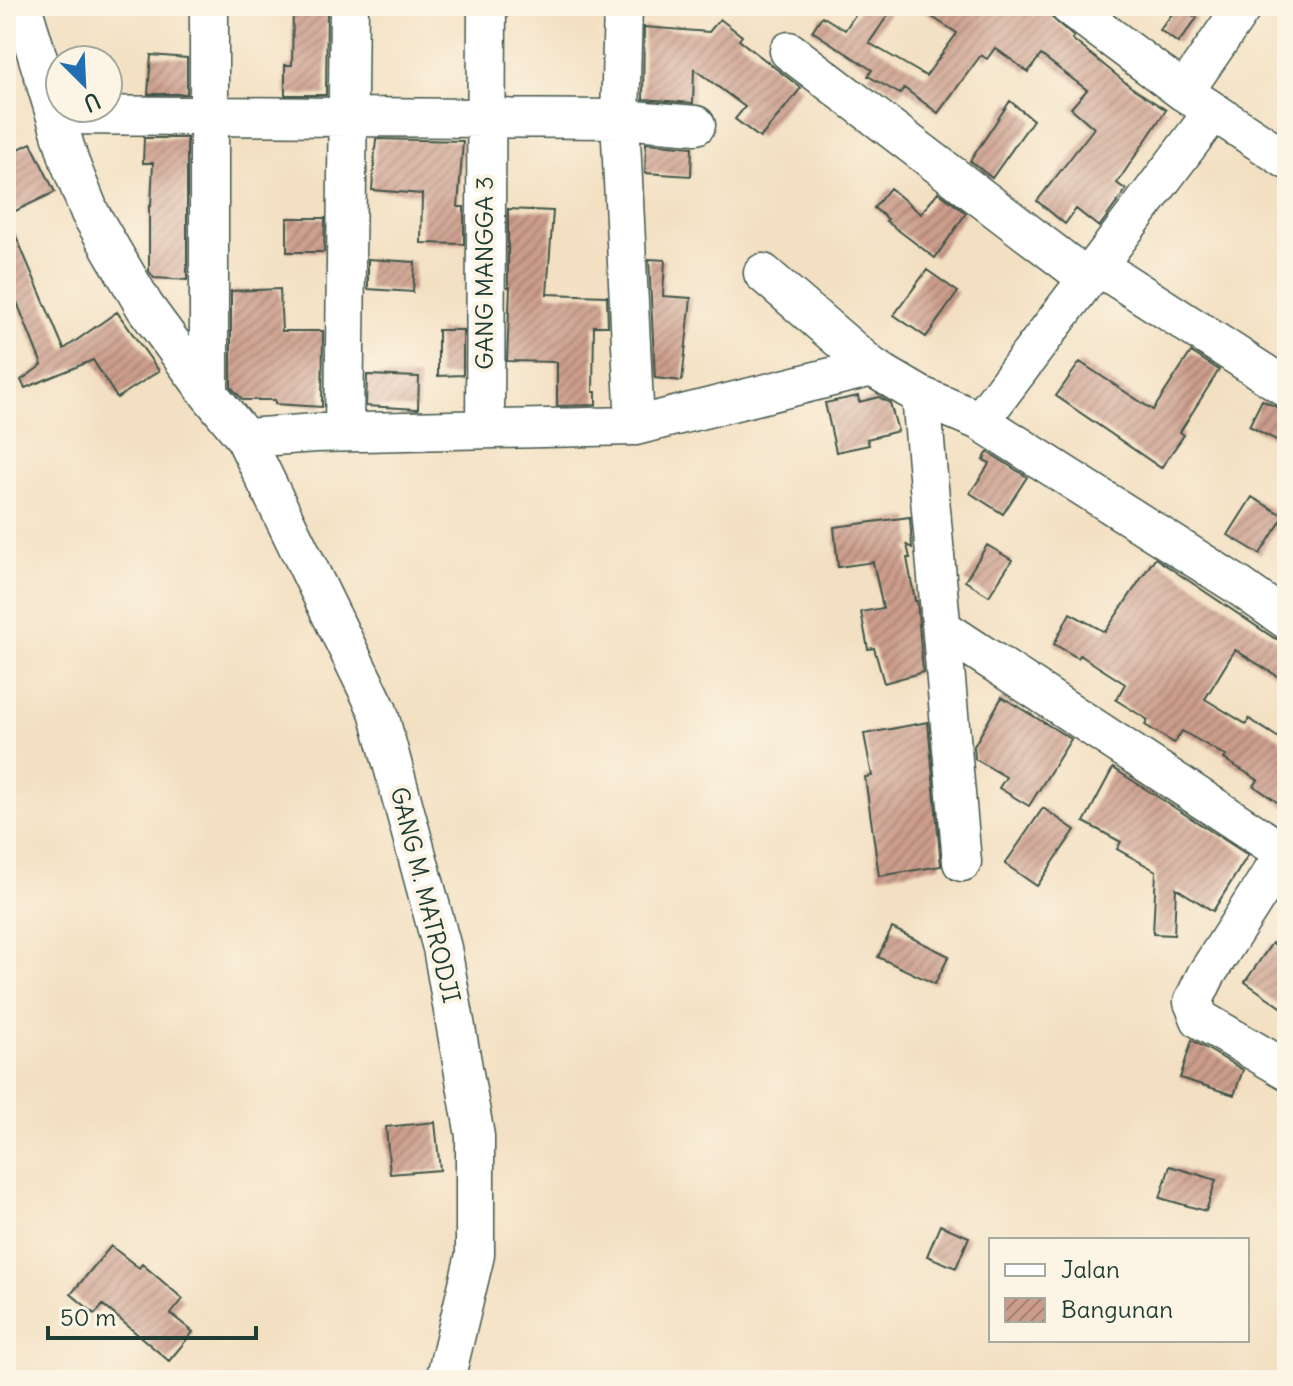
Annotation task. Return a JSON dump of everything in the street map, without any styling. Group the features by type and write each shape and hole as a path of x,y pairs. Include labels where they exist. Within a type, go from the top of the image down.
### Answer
{"street":[{"name":"GANG M. MATRODJI","path":"22,6 44,75"},
{"path":"209,6 209,394"},
{"path":"344,432 349,6"},
{"name":"GANG MANGGA 3","path":"485,429 484,117 487,6"},
{"path":"623,6 620,119 635,426"},
{"path":"1069,6 1199,102 1287,160"},
{"path":"980,421 1093,273 1199,102 1243,6"},
{"path":"789,51 1093,273 1287,388"},
{"path":"124,115 620,119 696,125"},
{"name":"GANG M. MATRODJI","path":"59,124 70,163 90,213 145,307 245,438 378,711 442,948 475,1136 475,1255 445,1380"},
{"path":"763,273 872,367 921,396 980,421 1239,586 1287,620"},
{"path":"245,438 344,432 635,426 872,367"},
{"path":"921,396 962,862"},
{"path":"942,628 1286,852 1206,975 1193,1002 1200,1019 1287,1070"}],"building":[{"path":"293,6 327,6 326,95 285,95 285,65 292,65"},
{"path":"861,6 894,6 869,43 926,76 957,33 915,6 1047,6 1049,15 1074,37 1072,39 1131,87 1166,110 1117,183 1126,190 1099,227 1076,209 1065,224 1037,201 1094,128 1071,108 1087,90 1041,55 1028,72 995,48 987,59 981,55 938,113 904,88 900,94 868,76 872,70 812,31 822,16 845,30"},
{"path":"1178,6 1197,18 1178,43 1160,30"},
{"path":"720,19 742,36 739,40 801,88 760,138 735,119 745,107 694,69 693,103 643,99 644,27 709,32"},
{"path":"151,55 187,58 187,94 148,94"},
{"path":"1010,101 1033,120 992,178 970,161"},
{"path":"144,138 187,138 187,280 154,278 149,271 149,206 153,163 143,163"},
{"path":"376,139 463,141 458,207 464,207 464,244 421,243 422,194 372,190"},
{"path":"31,143 55,192 7,215 64,349 117,312 159,371 117,398 93,360 25,388 21,380 42,365 12,290 6,293 6,155"},
{"path":"646,143 692,147 691,176 645,173"},
{"path":"890,188 921,214 938,192 966,213 935,258 886,221 888,219 874,208"},
{"path":"508,209 553,211 547,294 607,296 608,326 594,326 593,392 596,392 596,405 557,406 557,362 507,361 510,287"},
{"path":"287,218 325,218 324,252 287,252"},
{"path":"368,259 415,262 413,292 368,289"},
{"path":"649,259 665,260 663,296 691,298 682,381 655,378"},
{"path":"927,270 958,292 926,337 894,315"},
{"path":"280,289 282,331 323,331 322,407 275,404 275,400 243,400 231,387 231,291"},
{"path":"438,330 463,330 463,375 438,376"},
{"path":"1191,352 1219,370 1180,432 1184,435 1161,468 1056,396 1080,362 1153,410"},
{"path":"367,375 419,377 418,409 366,406"},
{"path":"858,396 859,402 879,397 890,403 898,431 867,439 869,445 836,452 825,403"},
{"path":"1262,400 1287,412 1287,429 1280,442 1249,426"},
{"path":"988,452 1027,477 1003,514 970,493 990,463 983,460"},
{"path":"1252,497 1284,516 1260,554 1228,535"},
{"path":"910,517 912,548 907,545 910,558 907,558 917,601 923,672 884,683 874,648 868,649 861,612 883,608 873,562 838,567 834,527"},
{"path":"987,545 1012,560 989,596 965,581"},
{"path":"1155,558 1274,638 1287,642 1287,682 1235,650 1205,699 1246,724 1249,719 1287,743 1287,809 1254,786 1258,780 1224,759 1226,756 1182,731 1174,743 1145,725 1148,720 1116,700 1125,684 1080,655 1078,658 1054,644 1070,613 1105,632"},
{"path":"1002,697 1071,739 1029,806 999,788 1006,777 975,759 974,746"},
{"path":"928,722 941,866 879,876 865,777 872,776 864,734"},
{"path":"1113,768 1248,855 1213,911 1176,888 1174,935 1153,934 1156,871 1117,849 1121,842 1084,822"},
{"path":"1043,808 1075,830 1037,886 1005,864"},
{"path":"892,928 949,956 935,984 878,957"},
{"path":"1272,943 1287,953 1287,1011 1245,982"},
{"path":"1192,1040 1243,1070 1234,1095 1180,1078"},
{"path":"435,1122 440,1170 390,1174 386,1127"},
{"path":"1170,1166 1216,1180 1206,1211 1160,1198"},
{"path":"940,1225 969,1237 956,1268 927,1256"},
{"path":"111,1246 139,1268 142,1264 183,1299 171,1314 193,1332 169,1361 103,1305 95,1314 71,1294"}]}
